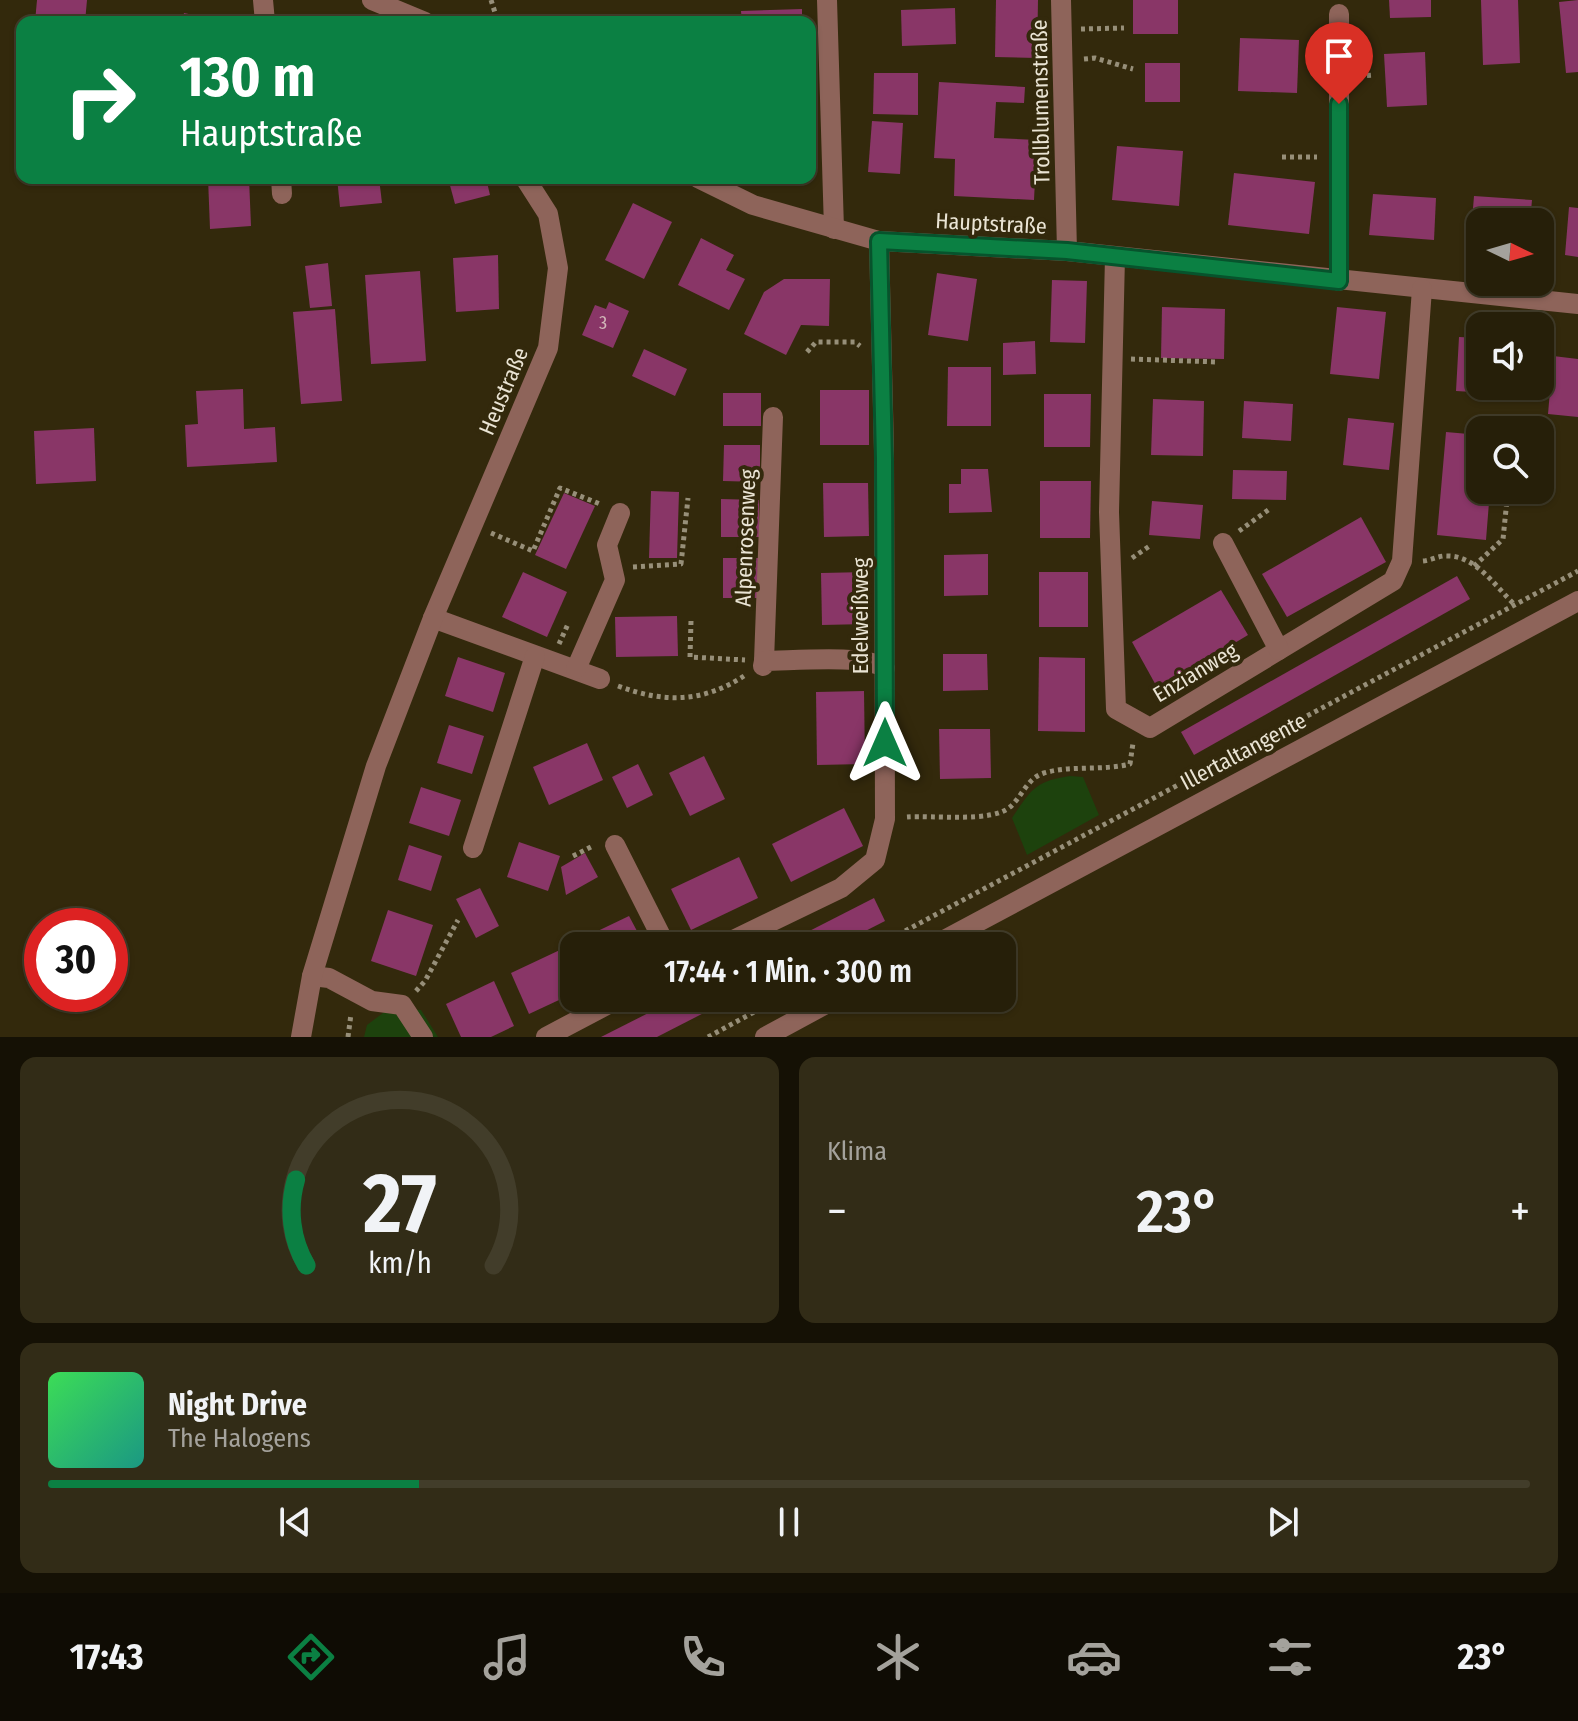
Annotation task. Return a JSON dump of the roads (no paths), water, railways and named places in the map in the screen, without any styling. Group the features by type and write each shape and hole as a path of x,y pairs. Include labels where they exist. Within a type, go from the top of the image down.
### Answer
{"street":[{"path":"372,0 411,16"},
{"path":"827,0 834,229"},
{"name":"Trollblumenstraße","path":"1061,0 1067,251"},
{"path":"1339,14 1339,281"},
{"name":"Heustraße","path":"301,1037 312,976 376,766 433,618 548,348 558,268 548,214 529,184"},
{"name":"Hauptstraße","path":"710,184 753,205 879,241 1067,251 1578,304"},
{"name":"Edelweißweg","path":"750,932 841,888 875,860 885,819 879,241"},
{"name":"Enzianweg","path":"1115,257 1109,512 1116,709 1150,728 1393,581 1402,561 1422,289"},
{"name":"Alpenrosenweg","path":"773,417 764,663 878,663 885,668"},
{"path":"576,669 615,580 615,568 607,545 620,513"},
{"path":"1223,543 1279,650"},
{"name":"Illertaltangente","path":"959,932 1578,601"},
{"path":"433,618 600,679"},
{"path":"473,848 542,658"},
{"path":"615,845 659,932"},
{"path":"312,976 329,978 372,1001 402,1005 423,1037"},
{"path":"546,1037 593,1012"},
{"path":"765,1037 811,1012"}]}
